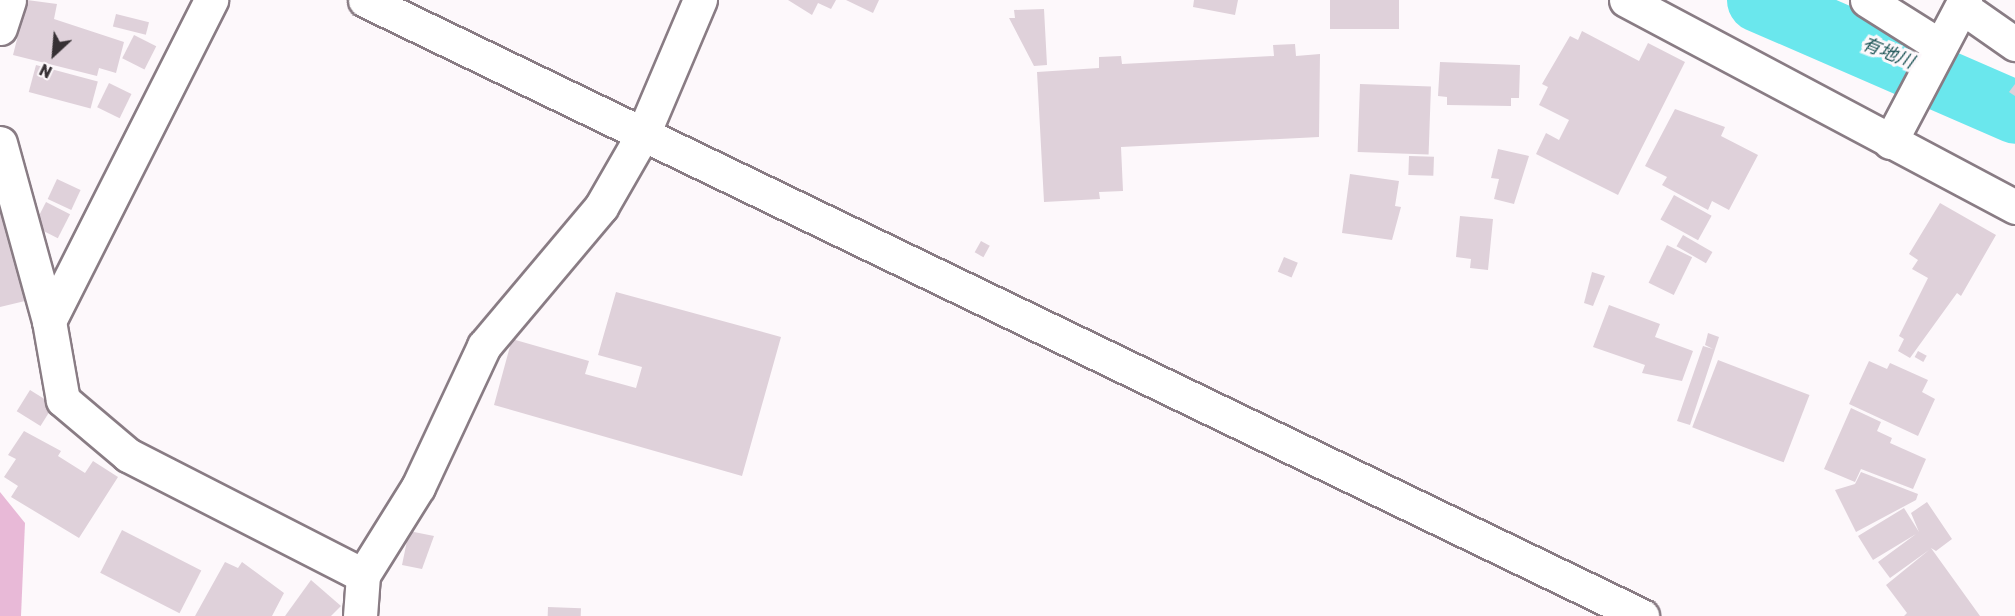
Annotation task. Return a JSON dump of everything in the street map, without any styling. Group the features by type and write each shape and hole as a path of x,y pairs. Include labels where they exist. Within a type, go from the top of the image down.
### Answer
{"street":[{"path":"0,28 9,0"},
{"path":"49,321 211,0"},
{"path":"365,0 1642,616"},
{"path":"360,616 363,575 418,487 484,346 601,207 643,134 700,0"},
{"path":"1626,0 1896,133 2015,207"},
{"path":"1867,0 1940,46"},
{"path":"1896,133 1964,3 2015,44"},
{"path":"0,143 49,321 63,400 128,455 363,575"}],"shaded area":[{"path":"0,492 25,523 21,616 0,616"}],"building":[{"path":"27,0 57,4 54,19 124,42 116,73 99,68 97,76 13,55"},
{"path":"788,0 836,0 831,9 818,3 812,15"},
{"path":"846,0 879,0 873,13"},
{"path":"1194,0 1238,0 1235,15 1193,7"},
{"path":"1330,0 1399,0 1399,29 1330,29"},
{"path":"1044,9 1047,65 1034,66 1009,18 1015,18 1014,10"},
{"path":"116,14 149,22 146,35 113,27"},
{"path":"1582,31 1639,61 1648,43 1685,62 1618,195 1536,154 1546,133 1559,140 1569,120 1539,105 1548,87 1542,84 1570,36 1578,40"},
{"path":"134,35 156,46 144,70 122,58"},
{"path":"1295,44 1296,56 1320,54 1319,137 1121,147 1123,191 1099,192 1100,199 1044,202 1037,72 1099,68 1099,57 1121,56 1122,64 1274,56 1273,45"},
{"path":"1440,62 1520,65 1519,98 1511,98 1511,106 1447,105 1447,97 1438,96"},
{"path":"36,65 98,82 91,109 29,92"},
{"path":"109,83 131,94 120,118 97,107"},
{"path":"1360,84 1431,86 1429,154 1358,152"},
{"path":"2015,84 2015,96 2009,92"},
{"path":"1675,109 1725,127 1721,136 1758,155 1729,210 1712,201 1708,210 1662,185 1667,177 1645,166"},
{"path":"1498,149 1529,156 1514,204 1494,199 1499,179 1491,178"},
{"path":"1409,156 1434,157 1433,176 1408,175"},
{"path":"1350,174 1399,181 1395,206 1401,207 1392,240 1342,233"},
{"path":"57,179 81,190 71,210 48,199"},
{"path":"1674,195 1712,216 1698,240 1660,219"},
{"path":"0,197 25,301 0,307"},
{"path":"46,202 70,214 58,238 34,226"},
{"path":"1940,203 1996,235 1961,296 1957,293 1910,358 1898,351 1904,339 1899,336 1928,278 1912,269 1918,260 1909,254"},
{"path":"1460,216 1493,219 1488,270 1470,268 1471,259 1456,257"},
{"path":"1683,235 1712,252 1706,263 1676,246"},
{"path":"981,241 990,246 983,257 975,252"},
{"path":"1667,245 1692,257 1674,295 1649,283"},
{"path":"1284,257 1298,263 1292,278 1278,272"},
{"path":"1592,272 1605,276 1593,306 1584,303"},
{"path":"616,292 781,337 742,476 494,405 512,339 589,361 585,374 636,388 642,367 598,355"},
{"path":"1609,305 1660,324 1655,337 1693,351 1682,381 1642,373 1645,365 1593,347"},
{"path":"1708,333 1719,337 1690,425 1677,421 1703,346 1713,349 1705,345"},
{"path":"1918,351 1927,356 1923,362 1915,357"},
{"path":"1718,360 1809,395 1784,462 1692,427"},
{"path":"1869,361 1887,369 1890,363 1928,380 1922,392 1935,399 1918,436 1849,404"},
{"path":"30,390 54,405 40,426 17,411"},
{"path":"1851,408 1881,422 1877,431 1892,438 1890,443 1926,459 1913,489 1861,469 1855,482 1824,469"},
{"path":"24,431 61,451 58,456 85,473 93,461 118,477 79,538 11,497 18,486 4,477 16,459 8,455"},
{"path":"1861,472 1918,494 1916,500 1856,532 1835,490 1855,484"},
{"path":"1927,502 1952,539 1936,551 1931,548 1980,616 1904,616 1907,613 1886,585 1929,550 1890,578 1878,562 1916,534 1873,560 1858,536 1904,508 1919,532 1911,513"},
{"path":"122,530 201,570 180,613 100,573"},
{"path":"409,531 434,536 422,569 402,565"},
{"path":"225,562 238,568 242,562 284,593 272,616 195,616"},
{"path":"311,580 341,606 331,616 285,616"},
{"path":"548,607 581,608 581,616 548,616"}],"waterway":[{"name":"有地川","path":"1758,0 2015,112"}]}
